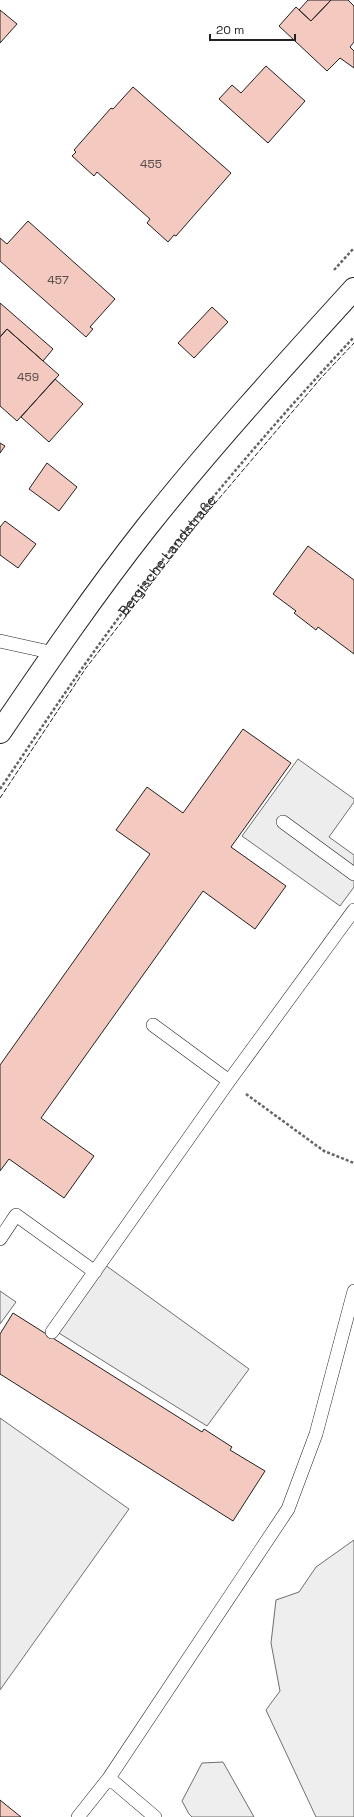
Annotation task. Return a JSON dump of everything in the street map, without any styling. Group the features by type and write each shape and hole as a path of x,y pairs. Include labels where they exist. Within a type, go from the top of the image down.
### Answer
{"main road":[{"path":"0,732 98,591 146,529 274,376 354,289"}],"lane":[{"path":"0,641 54,653"},
{"path":"283,822 354,874"},
{"path":"52,1332 229,1081 354,910"},
{"path":"152,1025 229,1081"},
{"path":"0,1240 16,1215 95,1272"},
{"path":"78,1817 109,1778 288,1509 316,1434 354,1291"},
{"path":"109,1778 155,1817"}],"path":[{"name":"Bergische Landstraße","path":"0,789 84,666 192,523 319,375 354,337"},
{"path":"229,1081 324,1151 354,1163"}],"shaded area":[{"path":"298,759 354,799 354,802 329,837 354,855 354,887 340,906 242,836"},
{"path":"101,1262 249,1369 207,1426 54,1330"},
{"path":"0,1291 16,1302 0,1324"},
{"path":"0,1418 129,1509 0,1690"},
{"path":"354,1540 354,1817 316,1817 266,1710 280,1691 271,1643 276,1600 299,1592 316,1567"},
{"path":"223,1762 254,1817 192,1817 182,1801 202,1763"}],"building":[{"path":"308,0 331,0 311,21 299,10"},
{"path":"331,0 348,0 354,6 354,42 350,47 354,51 354,68 340,58 327,71 279,26 296,7 311,21"},
{"path":"0,10 17,24 0,43"},
{"path":"266,66 305,101 268,143 219,99 232,85 241,93"},
{"path":"133,87 231,173 176,236 174,235 168,242 147,223 150,219 97,172 94,176 72,156 76,152 74,150 111,108 113,109"},
{"path":"28,221 115,299 90,327 93,329 86,337 0,261 0,238 7,244"},
{"path":"0,303 53,349 43,361 7,329 0,337"},
{"path":"212,307 228,322 194,358 178,343"},
{"path":"7,329 59,375 17,421 0,406 0,337"},
{"path":"55,379 83,404 49,442 21,417"},
{"path":"0,443 5,446 0,453"},
{"path":"47,463 77,487 59,511 29,489"},
{"path":"5,521 36,544 18,568 0,555 0,527"},
{"path":"308,546 354,580 354,654 318,627 316,630 294,613 296,611 273,594"},
{"path":"243,729 291,763 231,847 286,886 255,929 203,891 41,1118 94,1156 64,1198 9,1159 0,1171 0,1065 150,854 116,830 147,787 183,813"},
{"path":"13,1313 202,1432 204,1429 232,1447 230,1450 265,1471 233,1521 0,1374 0,1334"},
{"path":"0,1800 21,1817 0,1817"}],"fence":[{"path":"0,798 86,668 195,527 321,378 354,343"}]}
